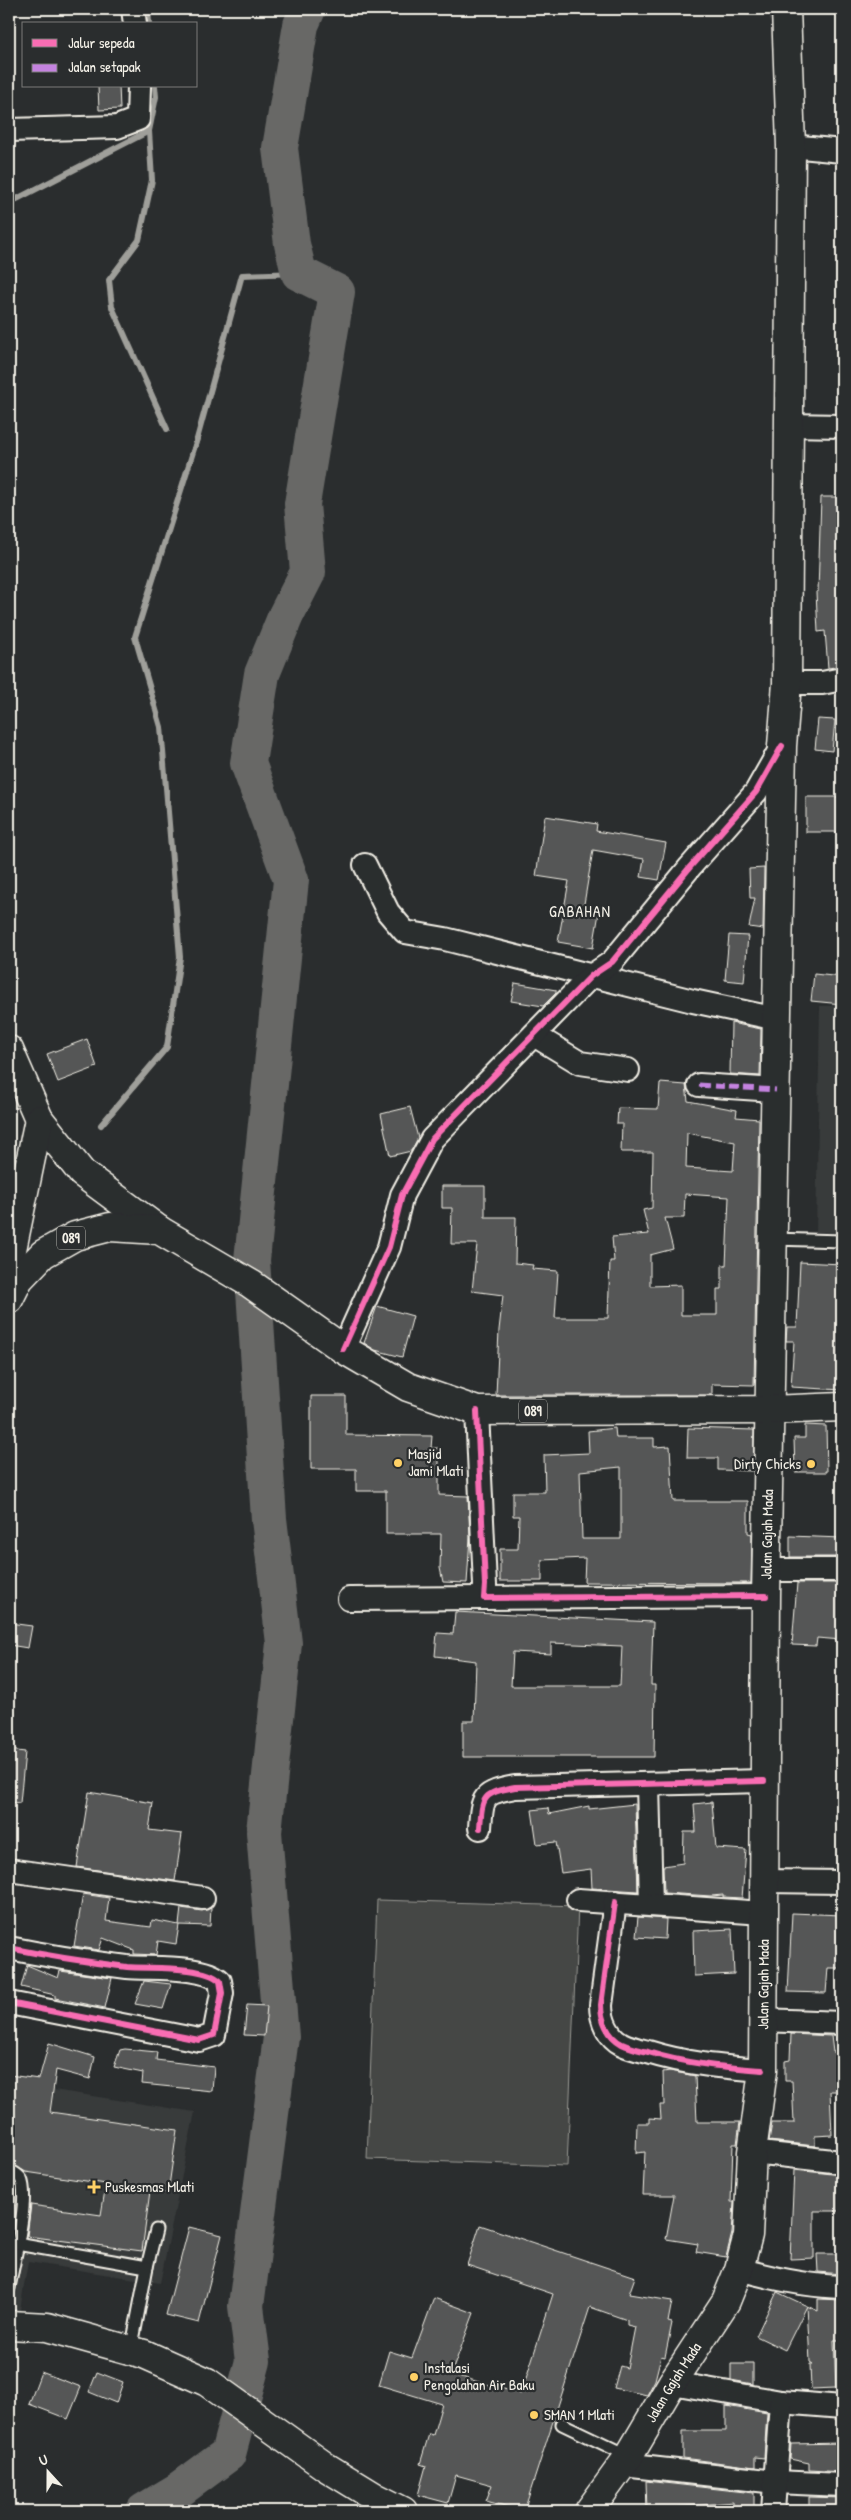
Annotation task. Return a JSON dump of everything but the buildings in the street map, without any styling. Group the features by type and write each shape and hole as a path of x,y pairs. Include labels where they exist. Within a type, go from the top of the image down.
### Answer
{"main road":[{"name":"Jalan Gajah Mada","path":"589,2511 626,2460 672,2383 726,2301 740,2268 748,2235 752,2152 763,2070 766,1583 782,746 787,683 791,146 786,9"},
{"path":"9,1050 39,1119 82,1173 159,1230"},
{"path":"9,1264 39,1119"},
{"name":"089","path":"9,1299 19,1279 43,1254 75,1236 110,1227 159,1230 250,1284 343,1349 408,1387 477,1411 770,1410"},
{"path":"770,1410 842,1407"},
{"path":"9,2325 47,2327 131,2351 207,2382 290,2440 371,2504 403,2511"}],"street":[{"path":"133,9 135,22"},
{"path":"9,130 117,127 129,124 138,119 140,88"},
{"path":"791,146 842,151"},
{"path":"788,425 842,426"},
{"path":"787,683 822,683 842,679"},
{"path":"343,1349 389,1247 402,1194 432,1140 591,976 612,962 696,860 756,792 782,746"},
{"path":"366,865 388,912 405,932 445,939 591,976 777,1019"},
{"path":"534,1035 580,1064 628,1070"},
{"path":"699,1085 776,1090"},
{"path":"477,1411 484,1598"},
{"path":"349,1599 484,1598 766,1583 842,1570"},
{"path":"480,1828 482,1803 489,1794 498,1790 516,1787 764,1782"},
{"path":"648,1784 651,1905"},
{"path":"9,1870 203,1898"},
{"path":"764,1881 842,1882"},
{"path":"578,1900 763,1913"},
{"path":"615,1902 601,2005 601,2017 614,2037 621,2044 673,2060 702,2066 763,2070"},
{"path":"9,1948 128,1967 182,1970 208,1974 220,1981 222,1993 214,2035 199,2040 9,2003"},
{"path":"762,2020 842,2023"},
{"path":"752,2152 842,2162"},
{"path":"740,2268 774,2280 811,2286 842,2287"},
{"path":"672,2383 780,2402 842,2407"},
{"path":"773,2511 780,2402"},
{"path":"626,2460 775,2482 842,2485"}],"lane":[{"path":"774,1239 842,1240"},
{"path":"9,2170 17,2174 24,2190 9,2288"},
{"path":"131,2351 156,2230"},
{"path":"17,2244 148,2267"},
{"path":"562,2424 626,2460"}],"shaded area":[{"path":"820,1006 842,1006 842,1233 816,1232"},
{"path":"377,1900 578,1906 567,2166 367,2159"},
{"name":"Puskesmas Mlati","path":"9,2083 195,2112 160,2283 28,2262 19,2316 9,2315"}],"waterway":[{"path":"148,9 149,22"},
{"path":"144,2511 179,2490 228,2454 253,2361 246,2306 281,2037 264,1832 284,1643 269,1519 252,1260 291,880 248,763 262,674 286,615 308,572 302,504 337,292 299,273 292,244 280,148 301,25 308,9"},
{"path":"9,203 149,131 156,97 155,88"},
{"path":"149,131 152,180 139,240 109,280 112,307 167,429"},
{"path":"101,1125 167,1047 180,957 161,727 135,637 197,439 242,275 299,273"}],"marked path":[{"path":"699,1085 776,1090"}],"cycle path":[{"path":"343,1349 389,1247 402,1195 432,1139 591,976 612,962 690,867 756,792 782,746"},
{"path":"477,1411 484,1598 766,1596"},
{"path":"480,1828 482,1809 486,1798 496,1791 515,1787 764,1781"},
{"path":"615,1902 601,2005 602,2016 609,2033 617,2041 628,2047 662,2056 719,2066 763,2070"},
{"path":"9,1948 127,1967 202,1972 220,1981 222,1993 214,2035 199,2040 9,2003"}],"place":[{"name":"Masjid Jami Mlati","path":"398,1463"},
{"name":"Dirty Chicks","path":"811,1464"},
{"name":"Puskesmas Mlati","path":"94,2187"},
{"name":"Instalasi Pengolahan Air Baku","path":"414,2377"},
{"name":"SMAN 1 Mlati","path":"534,2415"}],"district":[{"name":"GABAHAN","path":"580,911"}]}
